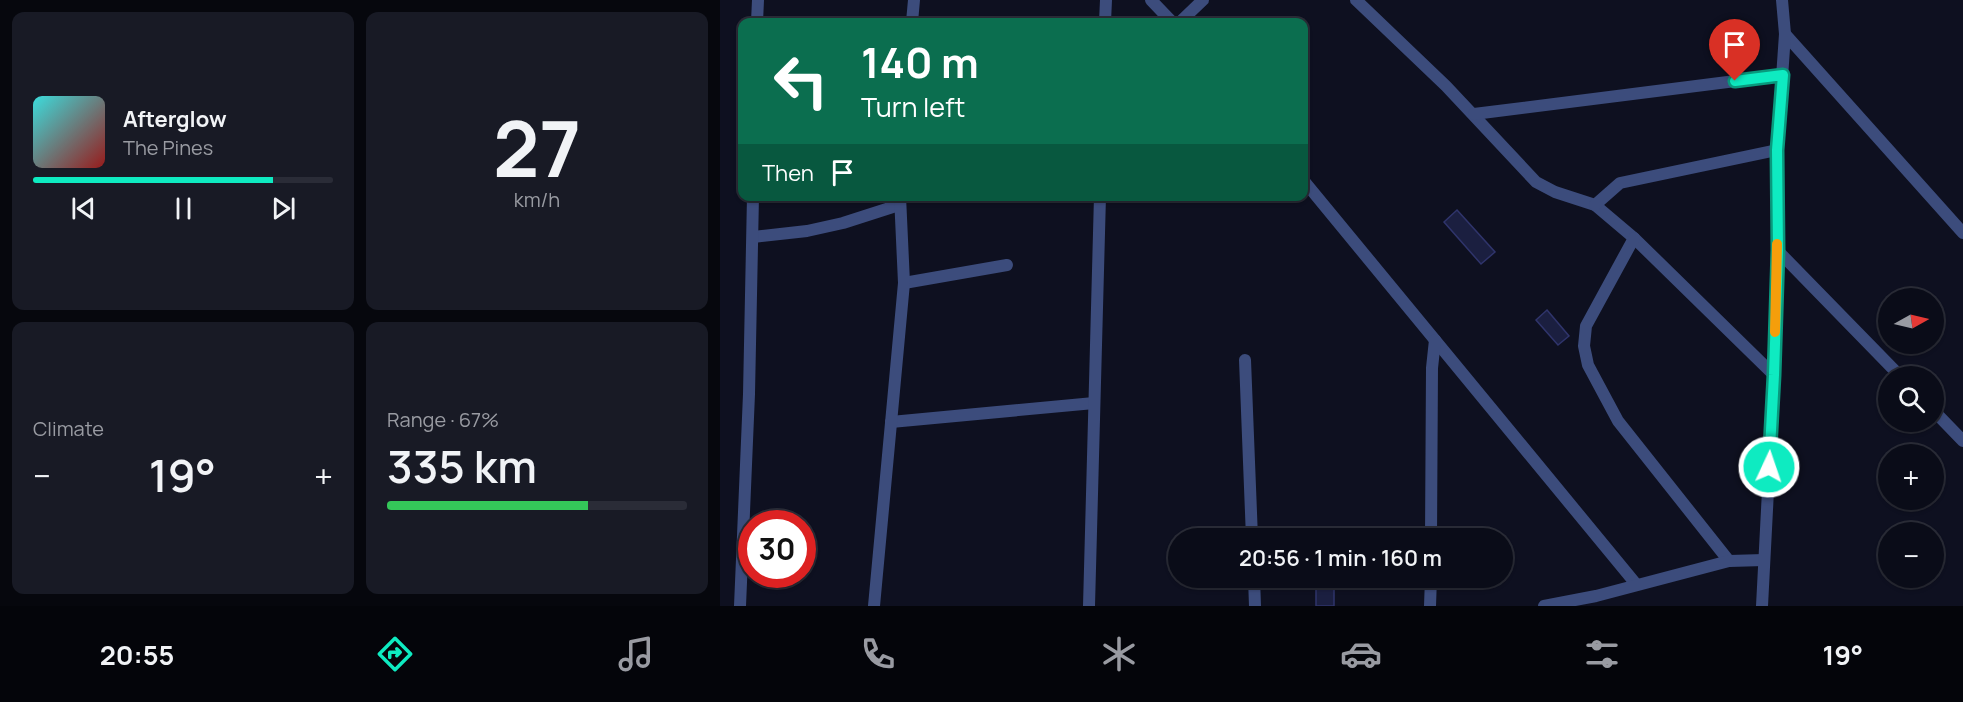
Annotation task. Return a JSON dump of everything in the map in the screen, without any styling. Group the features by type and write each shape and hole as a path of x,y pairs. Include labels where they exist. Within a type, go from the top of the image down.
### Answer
{"street":[{"path":"757,18 758,0"},
{"path":"912,18 914,0"},
{"path":"1105,18 1106,0"},
{"path":"1151,0 1168,18"},
{"path":"1184,18 1203,0"},
{"path":"1356,0 1474,114 1536,182 1555,192 1595,205 1634,238 1774,375"},
{"path":"1762,606 1774,375 1778,250 1777,150 1785,34 1782,0"},
{"path":"1785,34 1963,233"},
{"path":"1474,114 1783,75"},
{"path":"1595,205 1620,183 1777,150"},
{"path":"1308,186 1636,584"},
{"path":"740,606 749,394 753,201"},
{"path":"753,237 825,227 899,201 904,283 874,606"},
{"path":"1089,606 1100,201"},
{"path":"1634,238 1586,326 1584,346 1588,365 1618,421 1729,561"},
{"path":"1778,250 1890,366"},
{"path":"904,283 1007,265"},
{"path":"1431,528 1432,368 1435,340"},
{"path":"1245,360 1252,528"},
{"path":"891,422 1094,403"},
{"path":"1944,421 1963,441"},
{"path":"1544,606 1596,596 1729,561 1764,560"},
{"path":"1254,588 1255,606"},
{"path":"1430,606 1431,588"}],"building":[{"path":"1457,210 1495,252 1481,264 1444,222"},
{"path":"1547,310 1569,336 1558,345 1536,320"},
{"path":"1316,588 1334,588 1334,606 1316,606"}],"slow traffic":[{"path":"1775,332 1777,244"}],"route":[{"path":"1735,81 1783,75 1777,150 1778,250 1769,467"}]}
